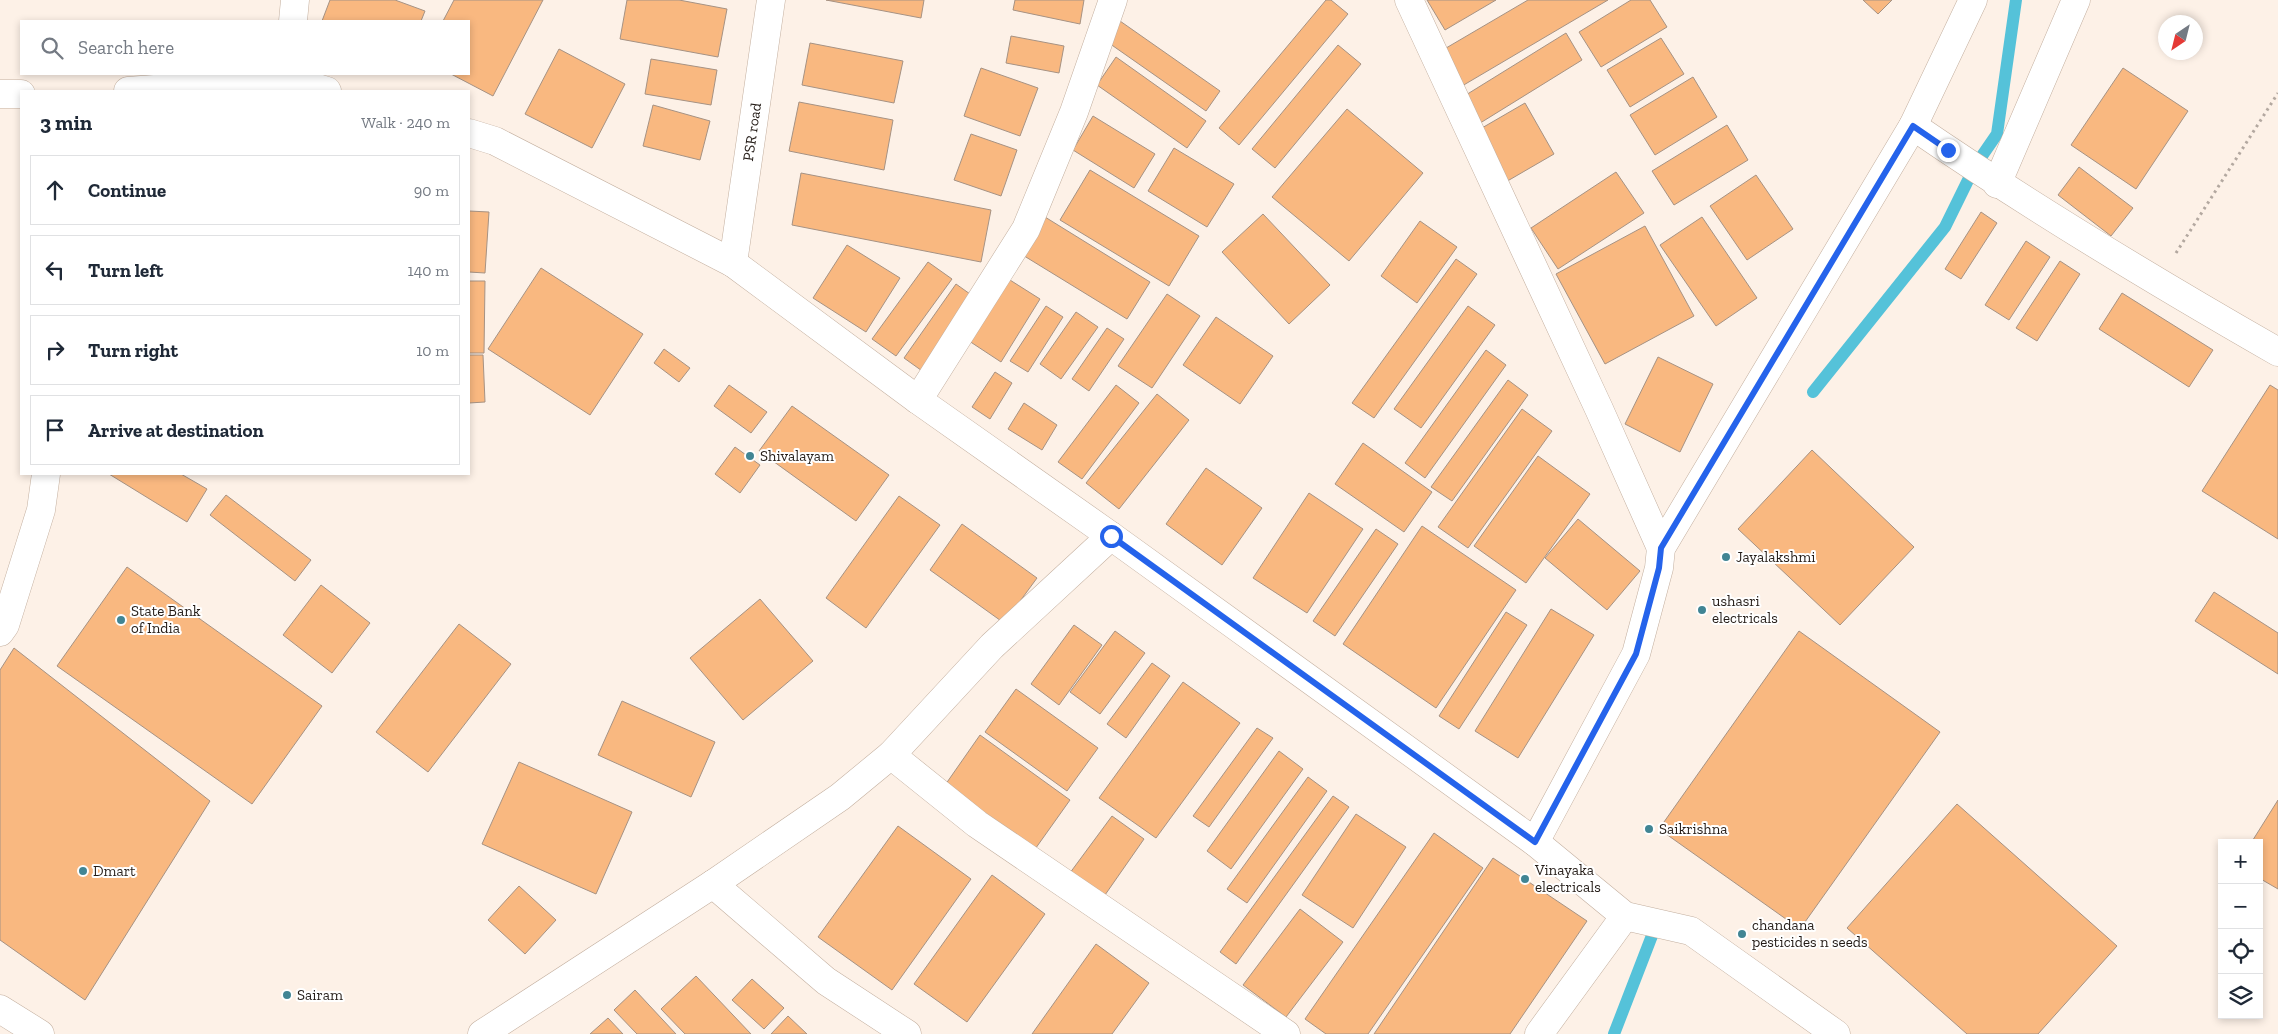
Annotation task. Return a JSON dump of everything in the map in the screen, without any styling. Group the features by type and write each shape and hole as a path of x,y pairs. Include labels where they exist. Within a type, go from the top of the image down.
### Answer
{"street":[{"path":"293,20 295,0"},
{"name":"PSR road","path":"733,263 771,0"},
{"path":"918,400 1026,229 1074,112 1114,0"},
{"path":"1409,0 1599,409 1661,548"},
{"path":"1535,842 1636,654 1659,568 1661,548 1913,126 1973,0"},
{"path":"1997,184 2076,0"},
{"path":"139,90 288,77 325,90"},
{"path":"0,94 20,94"},
{"path":"1913,126 1997,184 2156,282 2278,352"},
{"path":"470,133 495,141 733,263 918,400 1111,536 1535,842 1625,916 1690,931 1836,1034"},
{"path":"0,632 5,625 41,510 46,475"},
{"path":"482,1034 713,884 840,798 891,755 992,646 1111,536"},
{"path":"891,755 978,824 1286,1034"},
{"path":"713,884 826,981 908,1034"},
{"path":"1539,1034 1625,916"},
{"path":"0,1009 40,1034"}],"path":[{"path":"2156,282 2278,93"}],"building":[{"path":"330,0 395,0 425,11 421,20 322,20"},
{"path":"454,0 543,0 493,96 453,75 470,75 470,20 444,20"},
{"path":"627,0 679,0 727,9 718,57 620,39"},
{"path":"826,0 924,0 921,18"},
{"path":"1015,0 1084,0 1080,24 1013,10"},
{"path":"1326,0 1331,0 1348,14 1239,145 1219,128"},
{"path":"1427,0 1496,0 1445,30"},
{"path":"1528,0 1608,0 1462,86 1441,51"},
{"path":"1631,0 1650,0 1667,27 1601,67 1579,32"},
{"path":"1863,0 1892,0 1878,14"},
{"path":"1120,21 1220,91 1206,111 1106,41"},
{"path":"1566,33 1582,60 1477,125 1461,98"},
{"path":"1011,36 1064,46 1059,73 1006,63"},
{"path":"1661,38 1684,74 1630,107 1607,70"},
{"path":"810,43 903,61 894,103 802,85"},
{"path":"1338,45 1361,64 1275,168 1252,149"},
{"path":"559,49 625,84 592,148 525,114"},
{"path":"1116,57 1206,121 1187,148 1097,85"},
{"path":"651,59 717,70 711,105 645,94"},
{"path":"981,68 1038,88 1020,136 964,116"},
{"path":"2123,68 2188,111 2136,189 2071,145"},
{"path":"1693,77 1717,117 1655,155 1630,115"},
{"path":"799,102 893,120 884,170 789,151"},
{"path":"1525,103 1554,154 1504,183 1475,132"},
{"path":"653,105 710,121 700,160 643,146"},
{"path":"1347,109 1423,173 1349,261 1272,197"},
{"path":"1093,116 1155,154 1134,188 1073,150"},
{"path":"1727,125 1748,160 1674,205 1652,171"},
{"path":"971,134 1017,150 1001,196 954,180"},
{"path":"1174,148 1234,184 1207,227 1148,191"},
{"path":"2079,167 2133,208 2111,236 2058,195"},
{"path":"1090,170 1199,236 1169,286 1060,220"},
{"path":"1616,172 1644,213 1558,269 1531,228"},
{"path":"801,173 991,210 981,262 792,225"},
{"path":"1756,175 1793,229 1747,260 1710,206"},
{"path":"470,211 489,212 485,273 470,272"},
{"path":"1981,212 1997,223 1961,279 1945,269"},
{"path":"1263,214 1330,285 1289,324 1222,252"},
{"path":"1045,217 1150,282 1127,319 1021,254"},
{"path":"1702,217 1757,298 1716,326 1660,245"},
{"path":"1420,221 1457,247 1417,303 1381,276"},
{"path":"1645,226 1694,316 1605,364 1556,274"},
{"path":"2026,241 2050,257 2009,320 1985,305"},
{"path":"847,245 900,278 866,332 813,298"},
{"path":"1456,259 1477,274 1374,418 1352,403"},
{"path":"2060,261 2080,274 2037,341 2016,328"},
{"path":"928,262 952,279 896,356 872,339"},
{"path":"541,268 643,334 590,415 488,349"},
{"path":"1002,275 1040,299 1001,362 963,337"},
{"path":"470,281 485,281 484,353 470,353"},
{"path":"956,284 977,299 925,373 904,358"},
{"path":"2122,293 2213,350 2189,387 2099,329"},
{"path":"1167,294 1200,316 1152,388 1118,366"},
{"path":"1046,306 1063,317 1028,372 1010,361"},
{"path":"1468,306 1495,325 1421,428 1394,409"},
{"path":"1076,312 1098,327 1061,379 1040,364"},
{"path":"1216,317 1273,356 1240,404 1183,365"},
{"path":"1107,328 1124,339 1089,391 1072,379"},
{"path":"664,349 690,368 679,382 654,363"},
{"path":"1486,350 1506,365 1425,478 1405,463"},
{"path":"470,355 483,355 485,402 470,403"},
{"path":"1658,357 1713,384 1680,452 1625,424"},
{"path":"995,372 1012,383 990,419 972,407"},
{"path":"1508,380 1528,395 1452,501 1431,487"},
{"path":"729,385 767,412 751,433 714,406"},
{"path":"1116,385 1139,403 1082,479 1058,462"},
{"path":"2270,385 2278,390 2278,539 2202,491"},
{"path":"1157,394 1189,420 1119,509 1086,483"},
{"path":"1024,403 1057,425 1042,450 1008,429"},
{"path":"792,406 889,475 856,521 759,451"},
{"path":"1522,409 1552,431 1468,548 1438,527"},
{"path":"1363,443 1432,492 1404,532 1335,484"},
{"path":"735,447 760,465 740,493 715,474"},
{"path":"1812,450 1914,547 1840,625 1738,529"},
{"path":"1538,456 1590,494 1526,583 1474,546"},
{"path":"1206,468 1262,508 1222,565 1166,524"},
{"path":"111,475 183,475 207,489 187,522"},
{"path":"1309,493 1363,529 1307,613 1253,578"},
{"path":"226,495 311,560 295,581 210,515"},
{"path":"899,496 940,525 866,628 826,598"},
{"path":"1578,519 1640,571 1607,610 1545,558"},
{"path":"962,524 1037,578 1004,623 930,570"},
{"path":"1422,526 1516,590 1436,708 1343,644"},
{"path":"1376,529 1398,544 1335,636 1313,621"},
{"path":"127,567 322,706 252,804 57,666"},
{"path":"321,585 370,623 332,673 283,635"},
{"path":"2214,592 2278,633 2278,674 2195,621"},
{"path":"760,599 813,661 743,720 690,658"},
{"path":"1551,609 1594,635 1518,758 1475,731"},
{"path":"1506,612 1527,625 1459,729 1439,716"},
{"path":"459,624 511,664 428,772 376,732"},
{"path":"1074,625 1102,645 1059,705 1031,684"},
{"path":"1115,631 1145,653 1100,714 1070,692"},
{"path":"1799,631 1940,732 1800,929 1659,829"},
{"name":"Dmart","path":"14,648 210,801 85,1000 0,940 0,670"},
{"path":"1152,663 1170,676 1126,738 1107,724"},
{"path":"1183,682 1240,723 1156,838 1099,798"},
{"path":"1016,689 1098,748 1067,791 985,732"},
{"path":"622,701 715,742 691,797 598,755"},
{"path":"1257,728 1273,738 1209,827 1193,816"},
{"path":"980,735 1070,800 1033,852 943,788"},
{"path":"1279,751 1303,769 1231,869 1207,851"},
{"path":"519,762 632,812 596,894 482,844"},
{"path":"1308,777 1327,791 1247,903 1227,889"},
{"path":"1333,796 1349,807 1236,964 1220,952"},
{"path":"2278,800 2278,889 2263,880 2263,839 2254,839"},
{"path":"1957,804 2117,946 2038,1034 1967,1034 1847,928"},
{"path":"1356,814 1406,847 1353,928 1302,895"},
{"path":"1112,816 1144,839 1098,905 1064,881"},
{"path":"898,826 971,879 892,990 818,937"},
{"path":"1434,833 1483,868 1368,1034 1326,1034 1305,1019"},
{"path":"1493,858 1587,921 1510,1034 1374,1034"},
{"path":"992,875 1045,914 967,1022 914,984"},
{"path":"519,886 556,920 525,954 488,920"},
{"path":"1300,909 1343,942 1286,1017 1243,985"},
{"path":"1096,944 1149,983 1112,1034 1032,1034"},
{"path":"696,976 751,1034 685,1034 661,1009"},
{"path":"752,979 784,1008 764,1029 732,1000"},
{"path":"635,990 676,1034 637,1034 614,1010"},
{"path":"788,1016 807,1034 771,1034"},
{"path":"608,1018 623,1034 590,1034"}],"waterway":[{"path":"1813,392 1945,227 1975,166 1997,134 2016,0"},
{"path":"1614,1034 1653,933"}],"place":[{"name":"Shivalayam","path":"750,456"},
{"name":"Jayalakshmi","path":"1726,557"},
{"name":"ushasri electricals","path":"1702,610"},
{"name":"State Bank of India","path":"121,620"},
{"name":"Saikrishna","path":"1649,829"},
{"name":"Dmart","path":"83,871"},
{"name":"Vinayaka electricals","path":"1525,879"},
{"name":"chandana pesticides n seeds","path":"1742,934"},
{"name":"Sairam","path":"287,995"}],"route":[{"path":"1111,536 1535,842 1636,654 1659,568 1661,548 1913,126 1948,150"}]}
